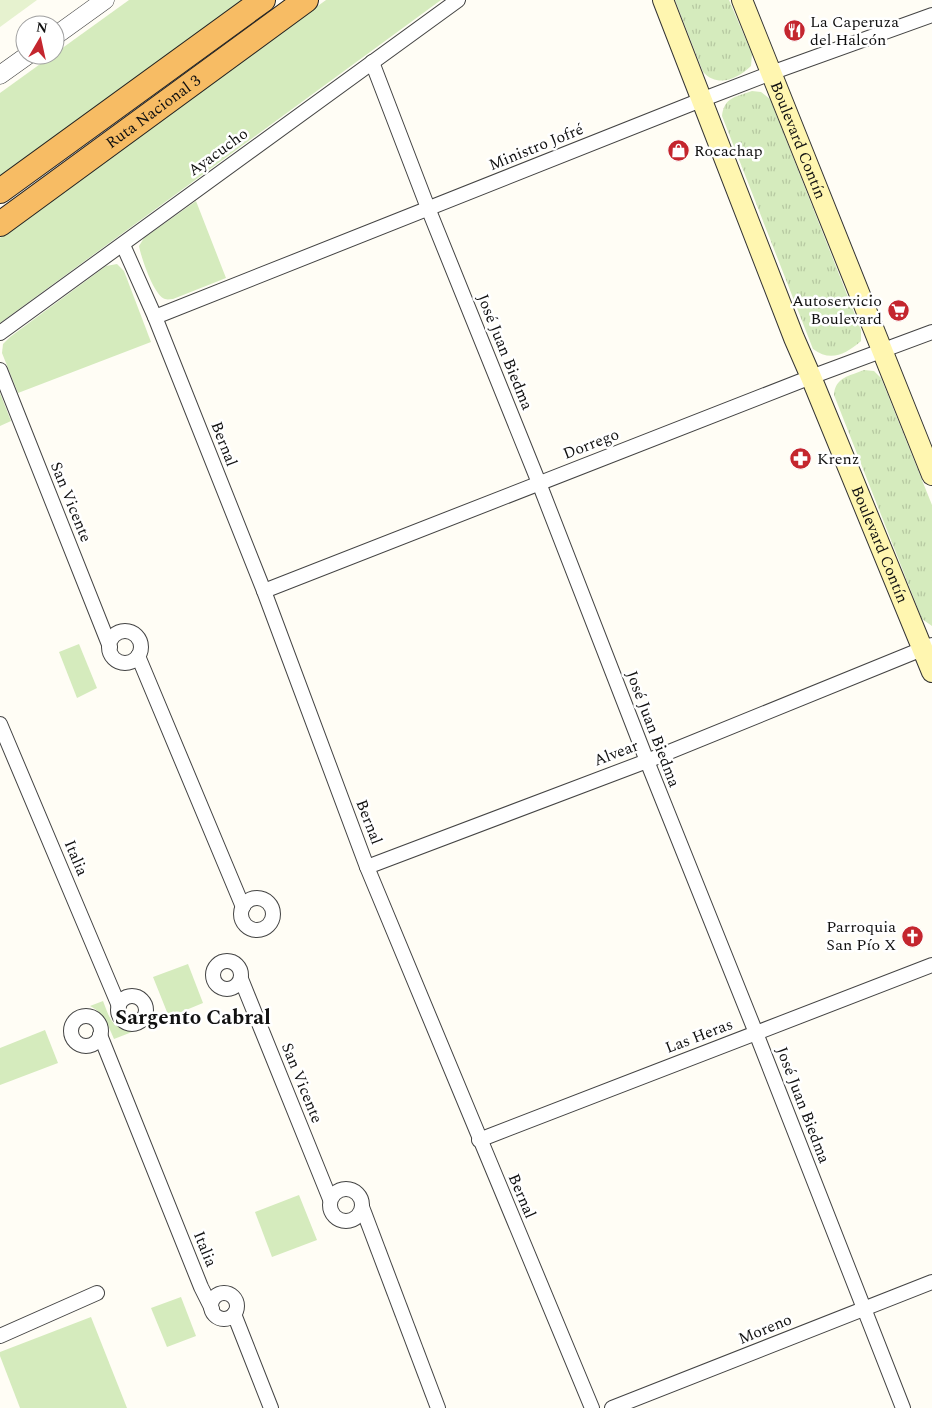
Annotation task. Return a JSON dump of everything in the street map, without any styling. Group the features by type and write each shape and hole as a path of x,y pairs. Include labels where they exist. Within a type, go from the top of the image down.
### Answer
{"highway":[{"name":"Ruta Nacional 3","path":"0,191 263,0"},
{"name":"Ruta Nacional 3","path":"0,224 306,0"}],"main road":[{"name":"Boulevard Contín","path":"662,0 720,144 794,338 928,647 932,672"},
{"name":"Boulevard Contín","path":"742,0 932,475"}],"street":[{"path":"65,29 105,0"},
{"name":"Ayacucho","path":"0,333 458,0"},
{"name":"Ministro Jofré","path":"155,317 701,100 932,15"},
{"name":"José Juan Biedma","path":"372,62 903,1408"},
{"path":"0,75 15,64"},
{"name":"Bernal","path":"123,244 155,317 264,591 367,867 592,1408"},
{"name":"Dorrego","path":"264,591 932,332"},
{"name":"San Vicente","path":"0,370 112,655 119,662 130,662 138,656"},
{"path":"110,647 111,640 118,633 128,632 140,641 141,646 138,656 244,906"},
{"name":"Alvear","path":"367,867 647,761 928,647"},
{"name":"Italia","path":"0,724 119,1006"},
{"name":"Las Heras","path":"479,1140 932,965"},
{"name":"San Vicente","path":"241,979 330,1199 329,1206 331,1212 343,1221 353,1219 362,1207"},
{"name":"Italia","path":"100,1035 201,1287 212,1309"},
{"path":"330,1199 335,1192 340,1190 351,1190 360,1196 362,1207 438,1408"},
{"name":"Moreno","path":"612,1408 932,1282"},
{"path":"0,1336 97,1293"},
{"path":"230,1294 237,1304 234,1314 229,1318 216,1316 212,1309 212,1301 218,1295 230,1294"},
{"path":"234,1314 272,1408"}],"green space":[{"path":"0,0 37,0 15,15 0,27"},
{"path":"129,0 247,0 0,179 0,93 39,65 65,65 65,46"},
{"path":"326,0 441,0 0,323 0,238"},
{"path":"675,0 729,0 752,54 751,66 734,78 721,81 709,77 703,72"},
{"path":"752,91 761,92 770,99 861,330 861,341 843,353 831,356 819,353 813,349 722,116 728,101"},
{"path":"196,201 226,278 173,299 165,299 152,284 139,246 144,238"},
{"path":"117,264 124,271 151,342 18,393 2,353 3,344 106,266"},
{"path":"864,370 874,371 881,378 932,505 932,626 922,619 834,395 837,384 840,381"},
{"path":"0,393 11,421 0,426"},
{"path":"79,644 97,688 77,698 59,652"},
{"path":"188,964 203,1003 169,1017 153,977"},
{"path":"103,1001 115,1025 132,1032 114,1039 102,1016 90,1006"},
{"path":"45,1030 58,1063 0,1085 0,1048"},
{"path":"299,1195 317,1240 272,1257 255,1212"},
{"path":"181,1297 196,1336 167,1347 151,1308"},
{"path":"91,1317 127,1408 20,1408 0,1352"}],"place":[{"name":"La Caperuza del Halcón","path":"794,31"},
{"name":"Rocachap","path":"678,151"},
{"name":"Autoservicio Boulevard","path":"898,310"},
{"name":"Krenz","path":"801,459"},
{"name":"Parroquia San Pío X","path":"912,936"}],"district":[{"name":"Sargento Cabral","path":"193,1018"}]}
